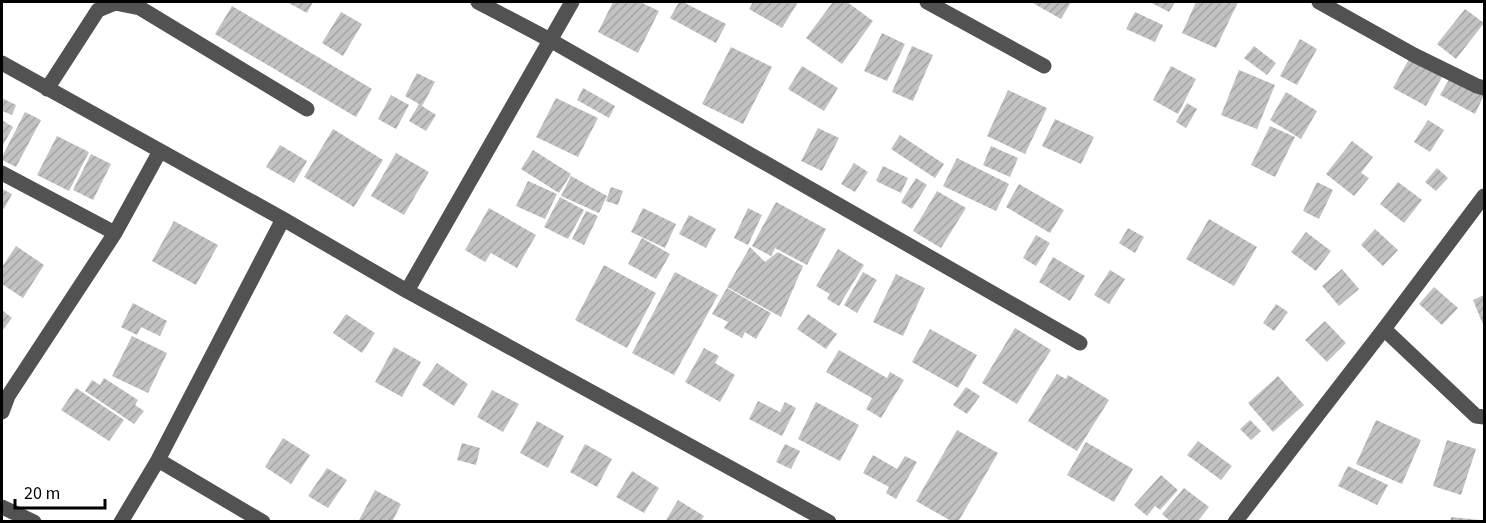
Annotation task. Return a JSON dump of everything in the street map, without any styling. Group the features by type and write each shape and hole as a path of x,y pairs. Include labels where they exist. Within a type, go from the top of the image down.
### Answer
{"street":[{"path":"478,2 550,40 1080,343"},
{"path":"407,291 572,2"},
{"path":"927,2 1044,66"},
{"path":"1319,2 1414,56 1485,88"},
{"path":"47,89 98,10 115,3 140,8 307,109"},
{"path":"2,63 283,219 407,291 829,522"},
{"path":"2,412 5,394 116,233 160,151"},
{"path":"2,173 116,233"},
{"path":"1235,522 1485,196"},
{"path":"121,522 158,460 283,219"},
{"path":"1384,328 1476,416 1485,417"},
{"path":"158,460 263,522"},
{"path":"2,507 34,522"}],"building":[{"path":"287,2 313,2 307,13"},
{"path":"613,2 640,2 659,11 638,53 598,32"},
{"path":"679,2 726,24 716,43 670,18"},
{"path":"753,2 798,2 782,28 749,9"},
{"path":"833,2 847,2 873,21 842,64 806,38"},
{"path":"1031,2 1071,2 1061,19"},
{"path":"1150,2 1175,2 1169,12"},
{"path":"1196,2 1238,2 1216,48 1182,33"},
{"path":"232,6 372,89 356,117 215,34"},
{"path":"1465,9 1484,23 1456,59 1437,44"},
{"path":"341,12 362,24 343,56 322,43"},
{"path":"1135,12 1163,25 1155,42 1126,29"},
{"path":"882,33 905,44 887,81 864,71"},
{"path":"1300,39 1317,49 1297,85 1280,76"},
{"path":"912,46 933,55 913,101 892,92"},
{"path":"1254,46 1276,63 1267,75 1244,58"},
{"path":"731,47 772,67 743,124 702,104"},
{"path":"1409,59 1442,77 1426,106 1393,88"},
{"path":"802,66 838,88 824,111 788,89"},
{"path":"1171,66 1196,79 1178,114 1153,100"},
{"path":"1239,70 1275,85 1257,129 1221,115"},
{"path":"417,73 435,82 422,106 436,115 426,131 409,121 419,104 405,96"},
{"path":"1451,76 1484,95 1475,114 1440,95"},
{"path":"583,88 615,106 609,118 577,100"},
{"path":"1008,90 1047,108 1025,154 987,136"},
{"path":"1286,92 1317,111 1301,139 1270,120"},
{"path":"391,95 409,105 396,129 378,119"},
{"path":"2,98 16,105 12,115 2,111"},
{"path":"556,98 598,118 578,157 536,137"},
{"path":"1187,103 1197,109 1186,128 1176,122"},
{"path":"25,112 41,120 16,167 2,160 2,157"},
{"path":"1055,119 1094,137 1081,164 1042,146"},
{"path":"2,120 13,127 2,147"},
{"path":"1428,120 1444,130 1430,152 1414,142"},
{"path":"1270,126 1295,137 1275,177 1251,165"},
{"path":"818,128 839,138 822,171 801,161"},
{"path":"333,129 383,160 354,207 304,177"},
{"path":"900,135 944,164 935,178 891,149"},
{"path":"57,136 89,152 69,191 37,175"},
{"path":"1352,141 1373,157 1361,173 1369,178 1354,196 1326,174"},
{"path":"280,145 307,161 294,183 266,167"},
{"path":"991,146 1018,158 1010,177 983,165"},
{"path":"533,150 571,174 559,193 521,169"},
{"path":"396,153 429,172 404,215 371,196"},
{"path":"91,154 111,164 93,200 73,190"},
{"path":"957,158 1009,184 996,211 943,186"},
{"path":"854,163 868,172 855,192 841,184"},
{"path":"883,166 908,178 901,193 876,181"},
{"path":"1437,168 1448,178 1436,191 1425,182"},
{"path":"571,176 607,196 599,213 561,196"},
{"path":"916,178 927,185 912,209 901,202"},
{"path":"528,181 557,194 545,219 516,206"},
{"path":"1317,182 1333,190 1319,219 1303,211"},
{"path":"1398,182 1422,200 1404,223 1380,204"},
{"path":"1019,184 1064,210 1050,233 1006,207"},
{"path":"611,187 623,191 618,205 606,201"},
{"path":"2,189 12,194 4,209 2,208"},
{"path":"937,191 966,208 941,248 913,231"},
{"path":"560,197 584,210 568,239 544,227"},
{"path":"776,202 826,229 807,265 775,248 771,256 752,246"},
{"path":"489,208 536,235 517,268 491,253 485,262 465,250"},
{"path":"643,208 676,224 665,248 631,232"},
{"path":"748,208 762,215 748,245 734,238"},
{"path":"586,211 598,216 584,245 572,239"},
{"path":"689,215 716,229 706,248 679,234"},
{"path":"1209,219 1257,247 1234,286 1186,259"},
{"path":"174,221 218,245 196,285 152,261"},
{"path":"1128,228 1144,237 1135,253 1119,243"},
{"path":"1375,229 1398,250 1383,266 1361,245"},
{"path":"1306,232 1331,251 1316,271 1291,252"},
{"path":"1036,235 1050,243 1036,266 1023,258"},
{"path":"642,238 670,254 656,279 628,264"},
{"path":"16,246 44,265 23,298 2,284 2,267"},
{"path":"750,247 765,262 778,252 803,266 781,317 727,287"},
{"path":"838,249 864,265 839,306 827,299 830,294 816,286"},
{"path":"1053,257 1085,276 1070,301 1039,282"},
{"path":"604,265 656,293 627,348 575,320"},
{"path":"1342,269 1359,289 1339,306 1322,286"},
{"path":"1110,270 1125,279 1109,304 1094,295"},
{"path":"675,272 718,295 674,375 632,353"},
{"path":"863,272 877,280 857,313 844,305"},
{"path":"896,274 925,288 903,336 873,322"},
{"path":"1434,287 1458,308 1442,325 1419,304"},
{"path":"727,288 771,313 756,339 745,332 742,338 724,328 728,322 712,314"},
{"path":"1484,295 1484,327 1473,300"},
{"path":"133,303 167,321 160,336 141,327 137,335 121,327"},
{"path":"1276,304 1288,312 1274,331 1263,323"},
{"path":"2,310 12,318 2,331"},
{"path":"346,314 375,333 362,353 333,333"},
{"path":"808,314 837,334 826,349 797,329"},
{"path":"1325,321 1346,343 1327,362 1305,340"},
{"path":"1015,328 1051,350 1017,404 982,383"},
{"path":"930,329 977,355 958,388 912,362"},
{"path":"132,336 167,353 148,393 112,376"},
{"path":"394,347 421,362 402,397 375,382"},
{"path":"704,348 719,356 715,363 735,375 720,402 685,382"},
{"path":"839,350 887,378 890,372 904,380 881,418 866,409 872,398 826,372"},
{"path":"437,363 468,384 454,406 422,385"},
{"path":"1057,374 1066,379 1068,375 1109,400 1077,451 1028,421"},
{"path":"1278,376 1304,405 1273,432 1248,403"},
{"path":"104,378 138,400 135,405 144,411 134,424 85,391 92,380 100,385"},
{"path":"966,387 980,396 967,414 953,405"},
{"path":"76,388 124,420 109,441 61,410"},
{"path":"492,390 519,404 503,432 477,417"},
{"path":"758,401 780,412 785,402 796,408 782,436 749,419"},
{"path":"816,402 859,425 840,461 798,439"},
{"path":"1250,420 1261,431 1251,440 1240,429"},
{"path":"1376,420 1421,440 1402,484 1356,464"},
{"path":"537,421 564,436 548,468 520,453"},
{"path":"957,430 998,453 958,522 953,522 916,501"},
{"path":"283,438 310,455 291,484 265,467"},
{"path":"1447,440 1476,449 1461,495 1433,486"},
{"path":"1198,441 1232,466 1221,480 1187,455"},
{"path":"1086,442 1133,469 1114,502 1067,475"},
{"path":"462,443 480,448 476,465 457,460"},
{"path":"585,444 612,459 597,487 570,472"},
{"path":"785,444 800,451 791,469 776,462"},
{"path":"873,455 897,469 905,456 917,462 896,499 886,493 889,487 863,473"},
{"path":"1348,466 1388,485 1377,505 1338,486"},
{"path":"327,468 347,480 328,508 308,496"},
{"path":"632,471 659,488 644,513 616,497"},
{"path":"1161,475 1178,490 1160,510 1155,506 1147,516 1134,505"},
{"path":"1184,488 1209,507 1197,522 1171,522 1162,514"},
{"path":"375,490 401,504 392,522 358,522"},
{"path":"678,500 704,516 700,522 665,522"},
{"path":"1451,517 1480,520 1480,522 1450,522"}]}
